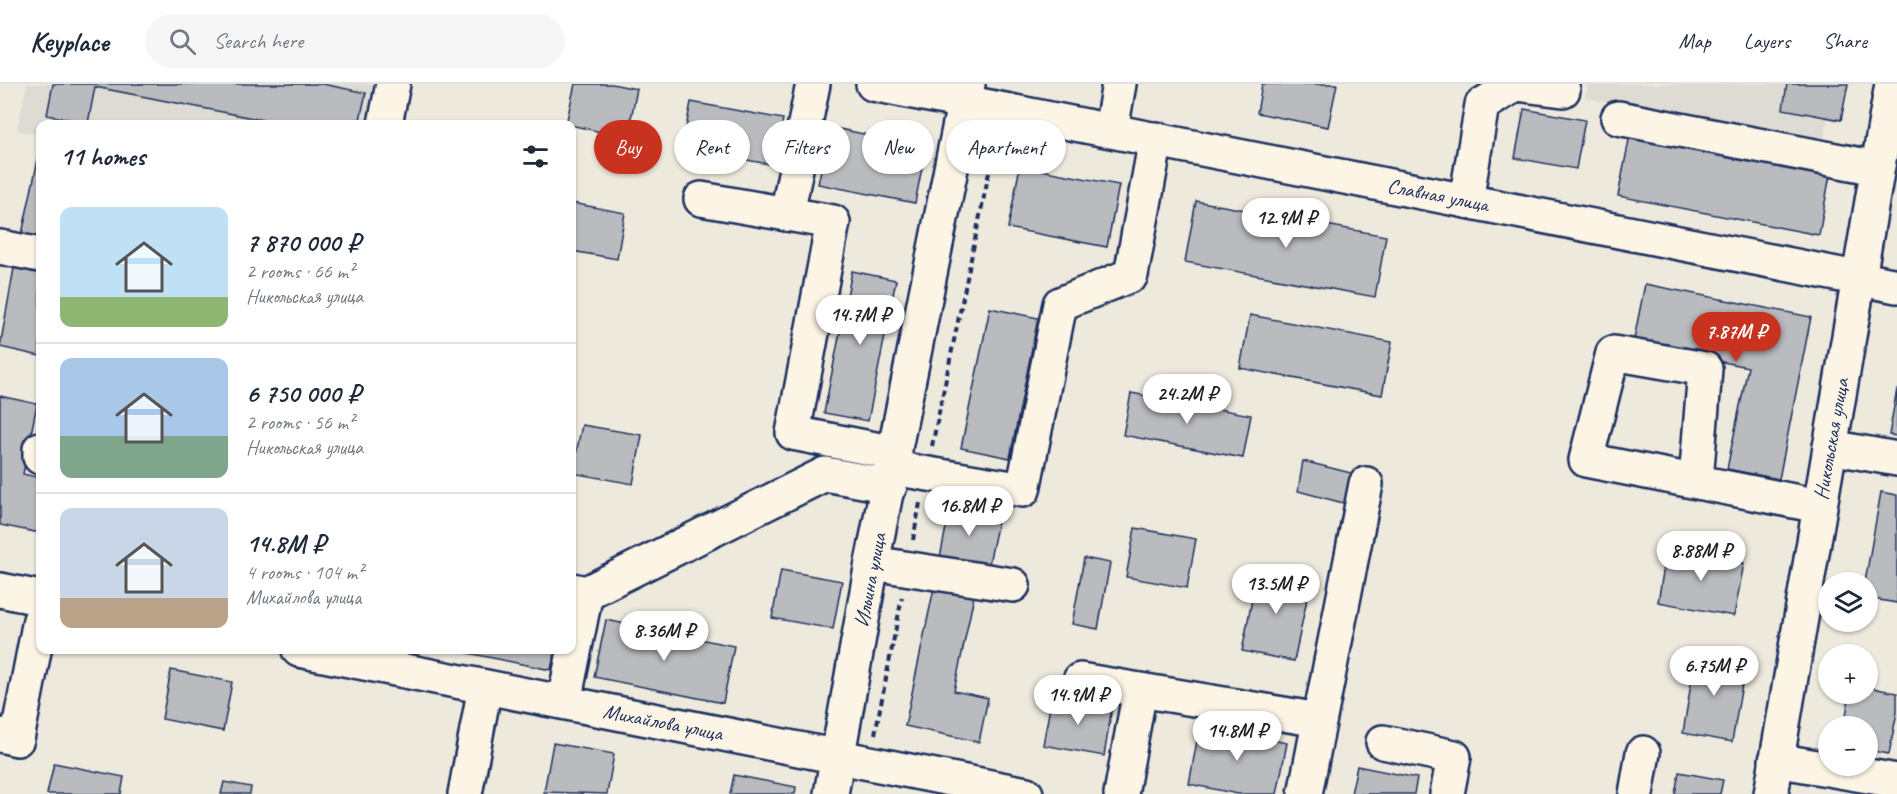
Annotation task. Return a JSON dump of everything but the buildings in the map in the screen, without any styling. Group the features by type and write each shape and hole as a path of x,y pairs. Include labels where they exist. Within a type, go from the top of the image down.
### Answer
{"street":[{"path":"386,120 393,84"},
{"path":"787,214 813,84"},
{"name":"Славная улица","path":"873,84 966,93 1002,109 1897,286"},
{"path":"1111,130 1119,84"},
{"path":"1466,201 1482,105 1516,84 1563,90"},
{"name":"Никольская улица","path":"1771,794 1892,84"},
{"name":"Ильина улица","path":"831,794 872,563 893,469 966,93"},
{"path":"1618,118 1877,168"},
{"path":"576,614 579,592 825,474 893,469 1023,490 1060,304 1131,274 1156,139"},
{"path":"701,199 833,222 793,433 893,469"},
{"path":"0,247 36,254"},
{"path":"1696,481 1705,369 1613,352 1586,460 1820,506"},
{"path":"1830,447 1897,459"},
{"path":"1305,794 1366,484"},
{"path":"872,563 1013,585"},
{"path":"0,590 36,597"},
{"path":"0,735 17,739 36,641"},
{"name":"Михайлова улица","path":"342,654 385,658 485,687 1026,794"},
{"path":"564,702 571,654"},
{"path":"1080,680 1319,720"},
{"path":"465,794 485,687"},
{"path":"1121,794 1140,690"},
{"path":"1383,742 1454,757 1447,794"},
{"path":"1636,794 1643,753"},
{"path":"1776,760 1897,782"}],"path":[{"path":"870,763 926,473 1002,109"}],"shaded area":[{"path":"27,84 404,84 397,120 36,120 36,134 17,130"},
{"path":"1588,84 1834,84 1823,143 1585,98"}]}
